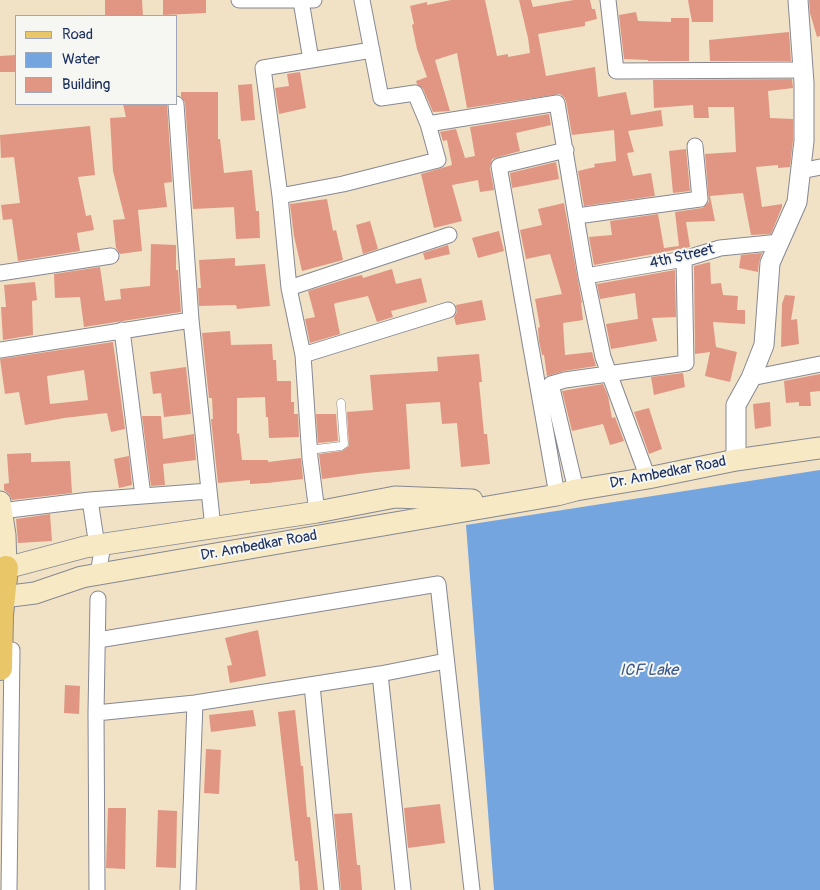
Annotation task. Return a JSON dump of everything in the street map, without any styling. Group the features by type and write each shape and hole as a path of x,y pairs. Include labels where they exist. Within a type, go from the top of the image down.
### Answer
{"main road":[{"name":"Dr. Ambedkar Road","path":"5,603 82,577 567,493 736,460 820,448"},
{"name":"Dr. Ambedkar Road","path":"3,570 31,560 86,547 317,512 394,497 517,501"},
{"path":"0,668 5,603 3,570 5,534 1,506"}],"street":[{"path":"239,0 308,1 311,60"},
{"path":"280,196 343,184 438,160 428,124 415,93 381,98 362,0"},
{"path":"608,0 616,71 803,70"},
{"path":"736,460 736,405 751,378 764,345 770,262 797,202 804,141 803,70 798,0"},
{"path":"317,512 309,450 303,355 289,288 280,196 263,68 372,50"},
{"path":"428,124 557,103 586,276 603,357 648,478"},
{"path":"176,105 191,320 213,528"},
{"path":"577,216 700,199 695,146"},
{"path":"566,150 499,166 567,493"},
{"path":"801,171 820,167"},
{"path":"289,288 449,235"},
{"name":"4th Street","path":"586,276 684,259 720,248 780,242"},
{"path":"0,274 111,256"},
{"path":"567,493 551,384 610,373 686,363 684,259"},
{"path":"303,355 448,310"},
{"path":"0,350 191,320"},
{"path":"122,330 143,496"},
{"path":"751,378 820,364"},
{"path":"1,506 209,491"},
{"path":"90,500 100,546 98,574"},
{"path":"98,640 438,584 472,890"},
{"path":"97,890 96,713 98,600"},
{"path":"5,603 9,890"},
{"path":"96,713 195,703 380,674 446,661"},
{"path":"380,674 403,890"},
{"path":"312,685 332,890"},
{"path":"188,890 195,703"}],"lane":[{"path":"309,450 344,444 340,403"}],"water":[{"name":"ICF Lake","path":"820,470 820,890 494,890 466,525"}],"building":[{"path":"105,0 142,0 143,15 105,15"},
{"path":"163,0 206,0 206,13 163,15"},
{"path":"451,0 485,0 497,56 508,54 508,57 530,53 519,0 531,0 533,7 574,0 590,0 592,9 595,9 597,19 585,22 585,26 538,34 546,76 595,67 598,97 626,92 631,115 661,110 663,126 628,131 634,152 627,153 633,176 651,173 655,196 584,206 578,171 595,167 594,164 616,161 614,130 572,135 566,101 560,94 467,108 457,53 435,60 450,111 433,112 423,89 416,81 427,77 417,49 410,6"},
{"path":"688,0 713,0 713,22 692,22"},
{"path":"809,0 820,0 820,36 817,37 810,13"},
{"path":"636,12 638,21 671,22 671,18 689,18 689,61 624,59 619,15"},
{"path":"789,32 791,61 710,61 709,40"},
{"path":"15,55 15,72 0,72 0,56"},
{"path":"300,72 306,108 279,114 275,88 289,86 287,74"},
{"path":"792,79 793,88 768,91 770,118 793,119 790,167 778,168 778,165 756,167 762,207 782,204 771,234 751,235 743,193 710,196 715,221 686,222 690,247 594,265 589,237 612,235 610,221 658,214 664,248 679,246 675,212 702,208 709,202 705,154 736,152 734,107 708,107 709,118 694,118 693,105 654,108 653,80"},
{"path":"252,84 255,120 241,121 238,85"},
{"path":"181,92 218,92 218,139 220,139 224,173 252,170 256,211 259,211 260,238 236,239 234,207 193,209 185,103"},
{"path":"123,105 167,105 172,182 164,183 167,207 138,210 142,251 120,254 116,248 113,220 125,219 113,171 110,118 126,117"},
{"path":"549,114 551,125 516,133 520,151 492,159 490,168 494,190 480,192 478,180 452,185 462,221 434,228 421,174 452,165 447,140 443,141 440,132 456,129 465,158 475,156 470,127"},
{"path":"90,126 95,175 78,177 86,216 91,215 94,230 77,233 80,251 18,261 12,219 3,220 1,205 20,203 14,157 1,158 0,135"},
{"path":"686,149 690,191 673,193 669,151"},
{"path":"556,162 559,179 512,188 510,173"},
{"path":"327,199 333,231 336,230 343,260 302,271 294,236 290,204"},
{"path":"564,203 582,303 583,320 563,323 565,355 592,352 596,366 547,376 544,355 542,355 539,341 538,328 540,327 535,299 562,294 550,254 526,259 520,230 542,225 538,209"},
{"path":"370,221 378,249 363,254 356,225"},
{"path":"499,231 504,251 478,258 472,238"},
{"path":"151,244 176,245 176,270 178,270 181,312 84,327 80,297 55,298 54,274 100,267 105,301 121,299 120,289 150,286"},
{"path":"448,245 450,254 425,260 423,253"},
{"path":"762,253 758,272 739,268 741,255"},
{"path":"235,258 235,266 265,264 270,306 237,309 236,305 199,306 198,288 201,288 199,260"},
{"path":"710,262 711,284 721,283 723,295 738,296 737,310 745,310 745,324 713,322 716,347 737,352 730,382 705,376 710,352 695,354 694,266"},
{"path":"392,269 396,284 421,278 427,302 391,311 393,317 377,322 368,296 336,303 334,304 340,334 310,343 305,319 315,317 308,291 353,277 362,275 363,278"},
{"path":"675,270 676,317 652,318 657,341 611,349 606,324 638,319 635,293 600,299 597,284"},
{"path":"35,282 37,300 32,301 33,335 3,340 1,307 6,307 4,285"},
{"path":"785,295 795,296 791,320 797,319 799,344 781,347 782,304"},
{"path":"482,300 486,320 456,325 454,317 457,312 456,305"},
{"path":"230,331 231,345 272,344 273,360 276,360 277,381 291,381 291,402 294,402 294,414 298,414 299,437 269,438 265,397 237,398 237,434 239,433 242,460 268,460 268,462 301,458 303,479 250,484 250,480 218,483 211,419 213,419 212,398 209,398 202,333"},
{"path":"113,342 125,429 111,432 107,413 25,425 19,392 5,394 0,359","holes":["84,370 88,400 50,404 47,376"]},
{"path":"479,354 482,382 479,382 484,434 487,434 490,464 461,467 457,423 442,424 440,402 406,404 410,469 322,479 319,454 342,451 349,446 347,412 373,410 370,375 438,371 437,357"},
{"path":"186,367 191,414 164,417 161,393 153,394 150,372"},
{"path":"683,373 685,387 654,395 651,377"},
{"path":"820,374 820,391 810,392 811,406 799,406 799,402 786,403 784,381"},
{"path":"603,384 608,396 612,418 615,417 624,441 610,445 603,424 572,431 562,391"},
{"path":"770,402 771,426 755,429 753,404"},
{"path":"649,408 662,449 649,454 634,412"},
{"path":"316,414 336,414 338,441 318,443"},
{"path":"142,416 161,416 163,439 194,434 196,460 163,464 165,485 151,486"},
{"path":"31,453 31,462 70,461 72,493 12,500 4,490 4,484 9,483 7,454"},
{"path":"129,456 132,485 119,488 114,459"},
{"path":"50,514 52,541 18,543 16,519"},
{"path":"258,630 266,676 230,683 227,666 232,665 225,638"},
{"path":"65,685 80,686 79,714 64,713"},
{"path":"253,710 256,726 211,732 209,715"},
{"path":"295,710 301,766 303,766 307,817 310,817 318,890 300,890 298,861 295,861 278,712"},
{"path":"206,749 221,750 219,794 204,793"},
{"path":"440,804 445,843 408,848 404,808"},
{"path":"108,808 126,808 125,869 106,868"},
{"path":"158,810 177,811 176,868 156,867"},
{"path":"352,813 357,865 360,865 362,890 341,890 334,814"}]}
